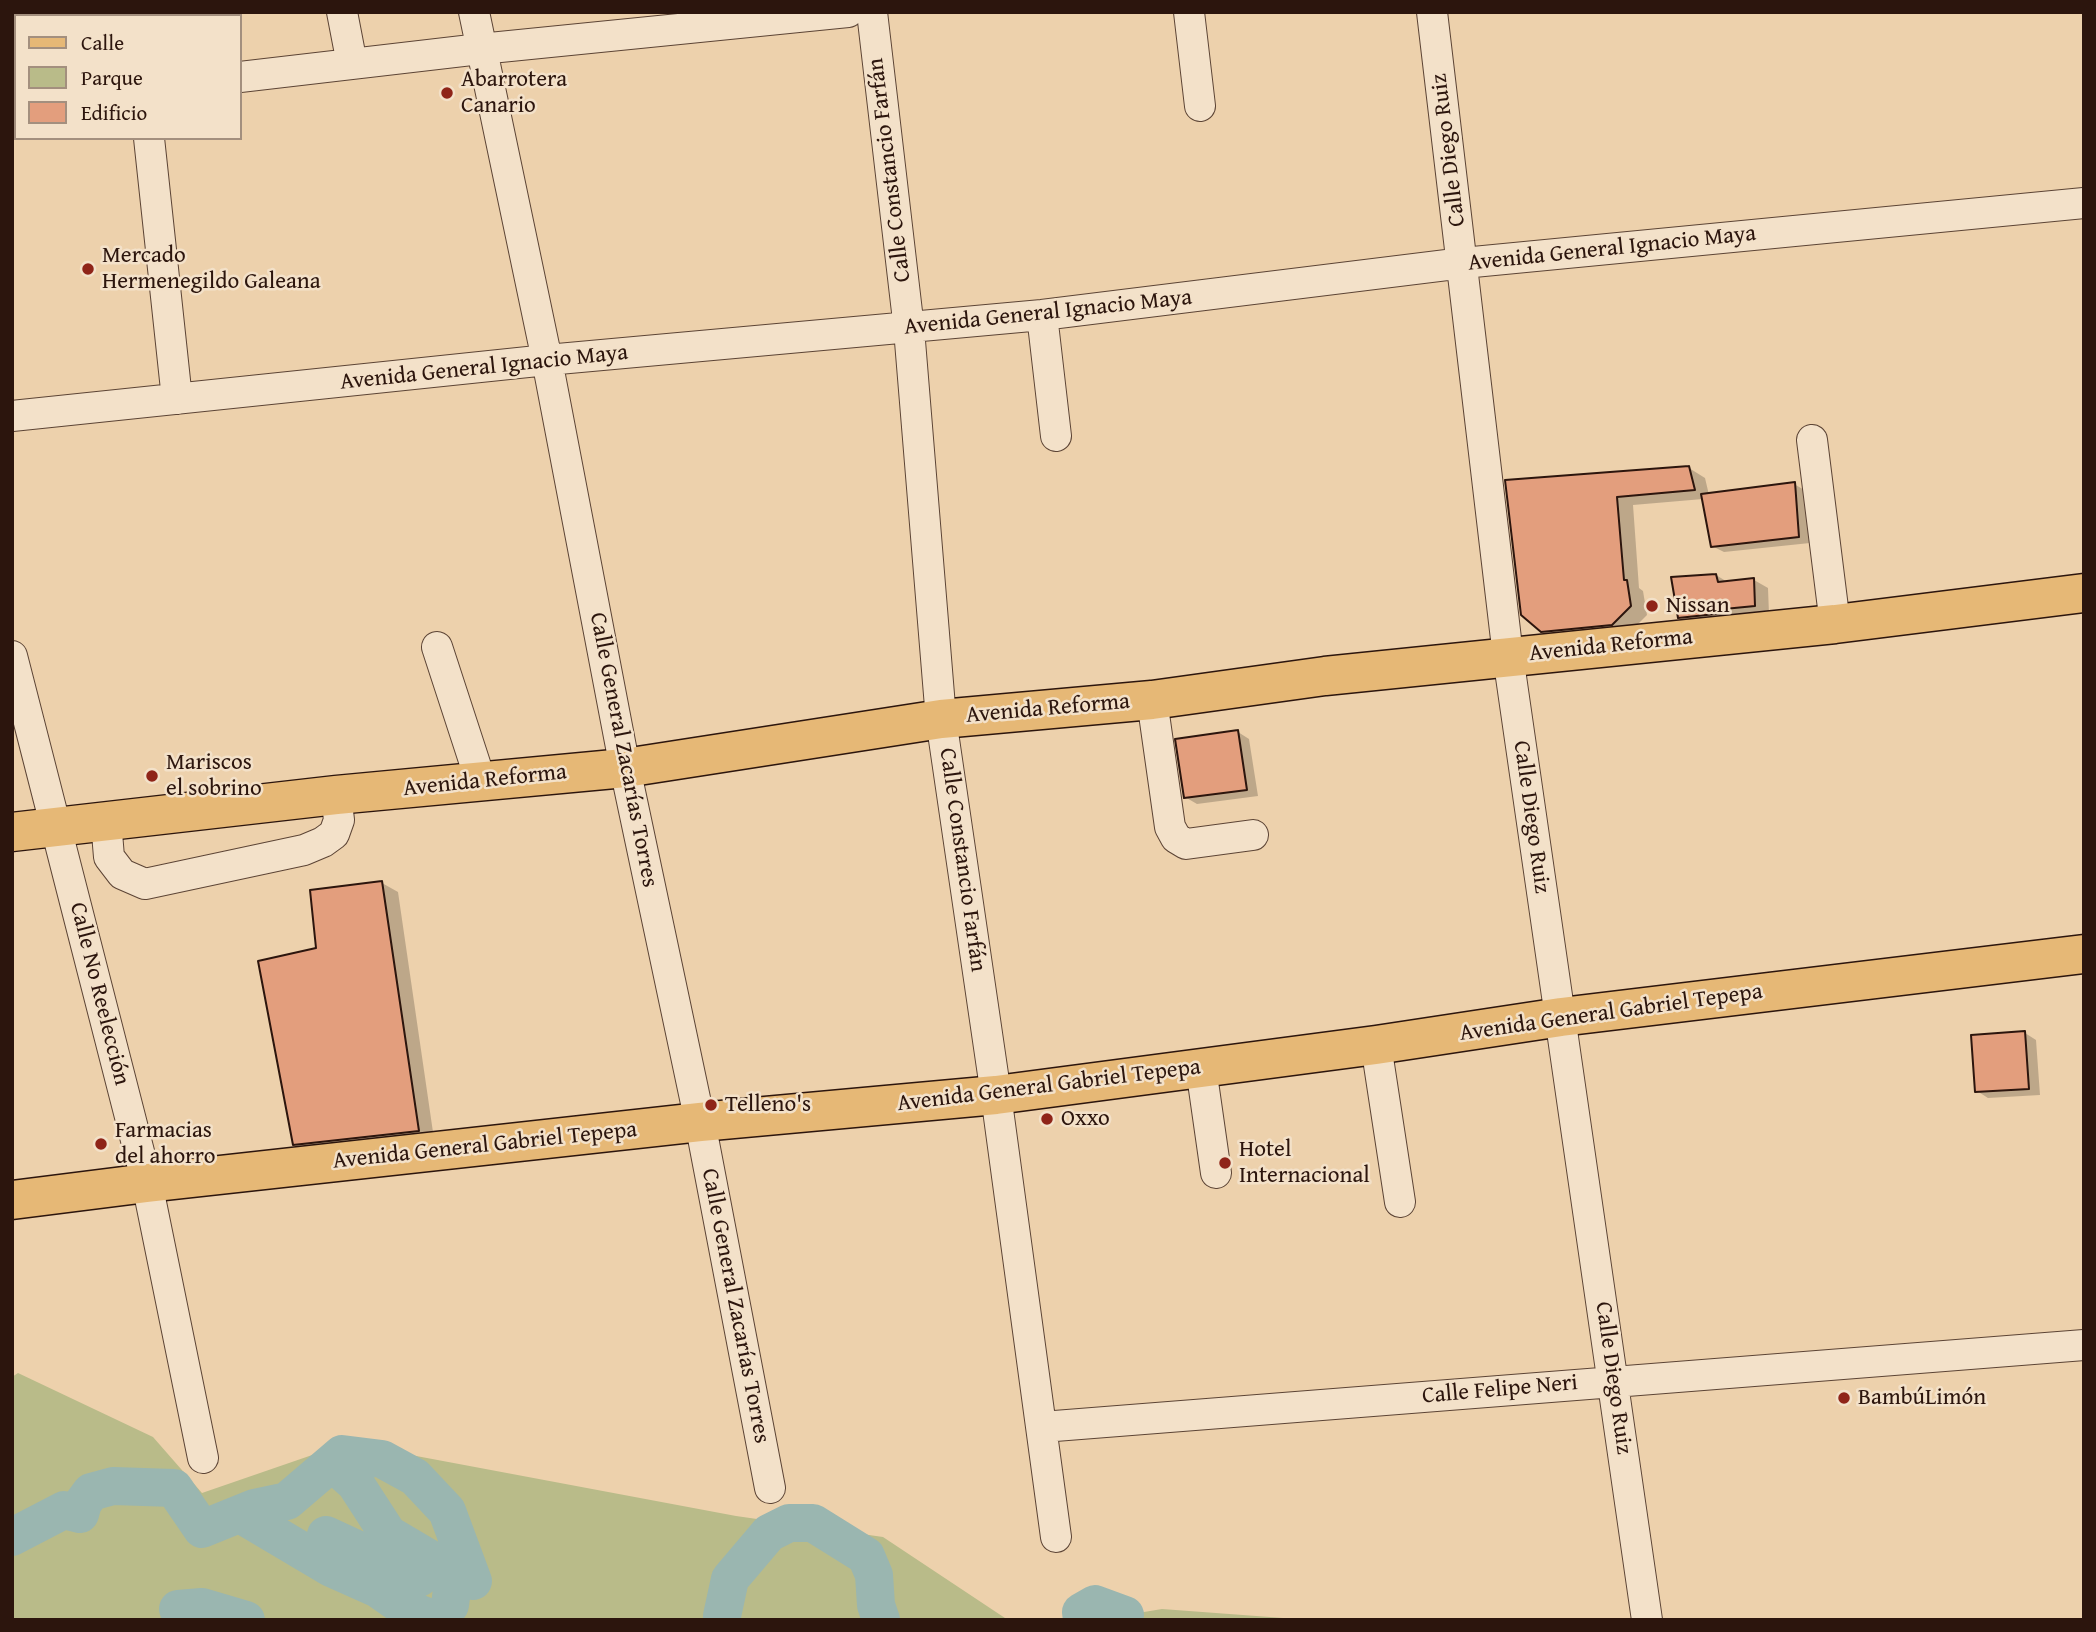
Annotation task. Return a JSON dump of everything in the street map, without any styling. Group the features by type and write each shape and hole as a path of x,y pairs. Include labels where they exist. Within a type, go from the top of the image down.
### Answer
{"main road":[{"name":"Avenida Reforma","path":"12,832 336,795 625,768 941,719 1152,700 1325,676 1835,624 2084,593"},
{"name":"Avenida General Gabriel Tepepa","path":"12,1200 700,1122 996,1095 1376,1045 1560,1017 2084,954"}],"street":[{"path":"342,12 352,64"},
{"name":"Calle General Zacarías Torres","path":"474,12 547,360 625,768 700,1122 770,1488"},
{"path":"242,77 480,49 848,12"},
{"name":"Calle Constancio Farfán","path":"872,12 909,328 941,719 996,1095 1056,1537"},
{"path":"1189,12 1200,106"},
{"name":"Calle Diego Ruiz","path":"1432,12 1508,656 1647,1620"},
{"path":"149,140 177,399"},
{"name":"Avenida General Ignacio Maya","path":"12,416 547,360 1042,315 1463,263 2084,203"},
{"path":"1042,315 1056,436"},
{"path":"1812,440 1835,624"},
{"path":"438,647 481,782"},
{"name":"Calle No Reelección","path":"12,656 147,1183 204,1458"},
{"path":"1152,700 1170,827 1176,838 1186,844 1253,835"},
{"path":"106,821 109,857 121,874 145,884 304,850 323,842 334,834 338,820 336,795"},
{"path":"1376,1045 1400,1202"},
{"path":"1201,1068 1216,1173"},
{"name":"Calle Felipe Neri","path":"1042,1427 2084,1345"}],"green space":[{"path":"18,1373 153,1437 202,1493 347,1443 736,1516 883,1537 1008,1620 12,1620 12,1377"},
{"path":"1162,1609 1310,1620 1096,1620"}],"building":[{"path":"1689,466 1695,490 1617,497 1624,580 1627,580 1631,606 1612,625 1541,632 1521,615 1505,480"},
{"path":"1795,482 1799,537 1711,547 1701,494"},
{"path":"1716,574 1718,582 1754,578 1755,606 1724,609 1725,613 1678,618 1671,577"},
{"path":"1238,730 1247,790 1184,798 1175,739"},
{"path":"382,881 419,1131 293,1145 258,961 316,948 310,890"},
{"path":"2025,1031 2029,1089 1975,1092 1971,1035"}],"waterway":[{"path":"12,1537 64,1510 80,1514 83,1503 91,1492 113,1486 174,1488 202,1529 254,1508 287,1501 342,1454 382,1459 415,1477 447,1511 473,1581"},
{"path":"329,1466 337,1467 355,1483 388,1534 454,1573 450,1605"},
{"path":"240,1514 331,1568 378,1589 405,1608 435,1620"},
{"path":"722,1616 730,1579 769,1533 789,1523 813,1523 866,1556 874,1575 876,1605 881,1620"},
{"path":"326,1535 419,1578"},
{"path":"1082,1620 1081,1612 1095,1604 1125,1615"},
{"path":"178,1609 202,1607 246,1620"}],"place":[{"name":"Abarrotera Canario","path":"447,93"},
{"name":"Mercado Hermenegildo Galeana","path":"88,269"},
{"name":"Nissan","path":"1652,606"},
{"name":"Mariscos el sobrino","path":"152,776"},
{"name":"Telleno's","path":"711,1105"},
{"name":"Oxxo","path":"1047,1119"},
{"name":"Farmacias del ahorro","path":"101,1144"},
{"name":"Hotel Internacional","path":"1225,1163"},
{"name":"BambúLimón","path":"1844,1398"}]}
